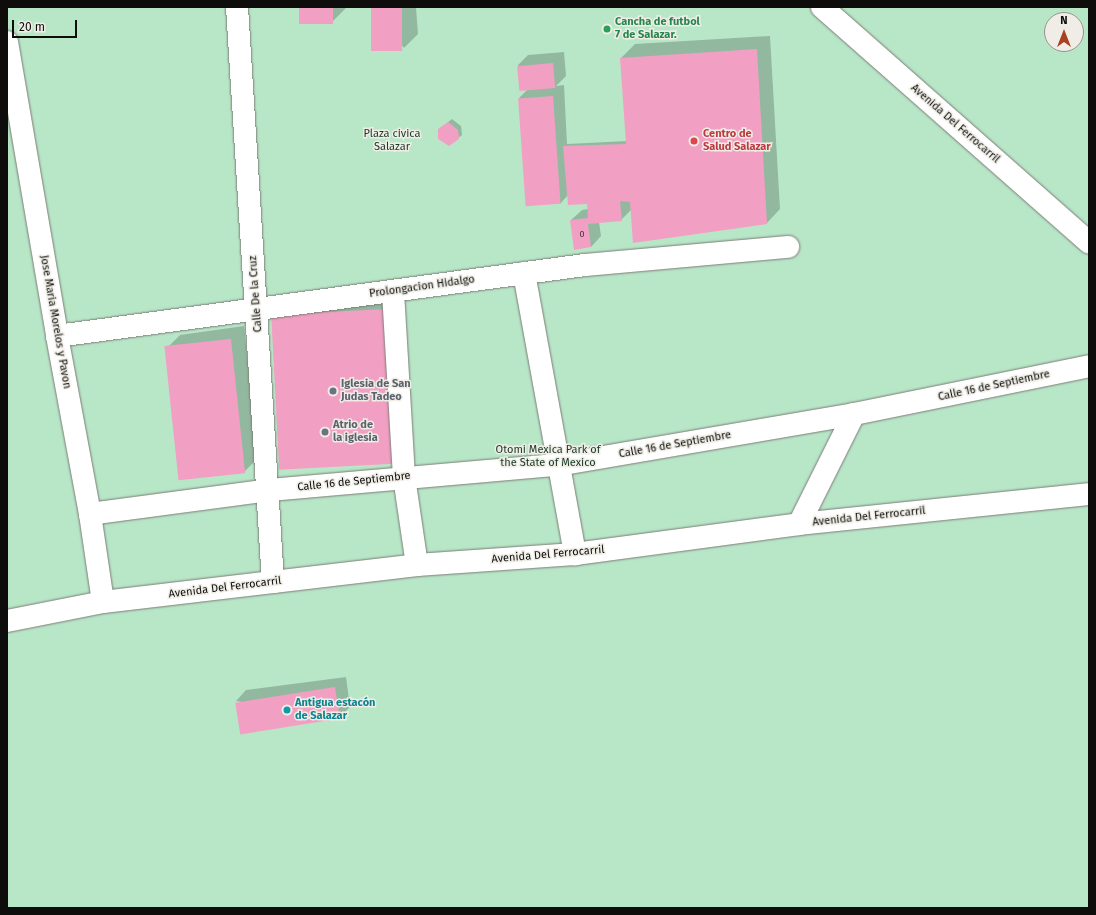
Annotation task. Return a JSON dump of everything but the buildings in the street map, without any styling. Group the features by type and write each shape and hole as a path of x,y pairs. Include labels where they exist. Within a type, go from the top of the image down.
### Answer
{"street":[{"name":"Calle De la Cruz","path":"237,7 269,490 273,582"},
{"name":"Avenida Del Ferrocarril","path":"822,7 1089,242"},
{"name":"Jose Maria Morelos y Pavon","path":"7,42 57,336 90,514 103,602"},
{"name":"Prolongacion Hidalgo","path":"57,336 585,265 788,247"},
{"path":"524,273 557,465 575,554"},
{"path":"393,292 404,477 417,565"},
{"name":"Calle 16 de Septiembre","path":"90,514 269,490 404,477 557,465 854,414 1089,366"},
{"path":"799,524 854,414"},
{"name":"Avenida Del Ferrocarril","path":"7,621 103,602 417,565 575,554 799,524 1089,494"}],"green space":[{"name":"Otomi Mexica Park of the State of Mexico","path":"7,7 1089,7 1089,908 7,908"}],"place":[{"name":"Cancha de futbol 7 de Salazar.","path":"607,29"},
{"name":"Centro de Salud Salazar","path":"694,141"},
{"name":"Iglesia de San Judas Tadeo","path":"333,391"},
{"name":"Atrio de la iglesia","path":"325,432"},
{"name":"Antigua estacón de Salazar","path":"287,710"}],"park label":[{"name":"Plaza civica Salazar","path":"392,141"}]}
